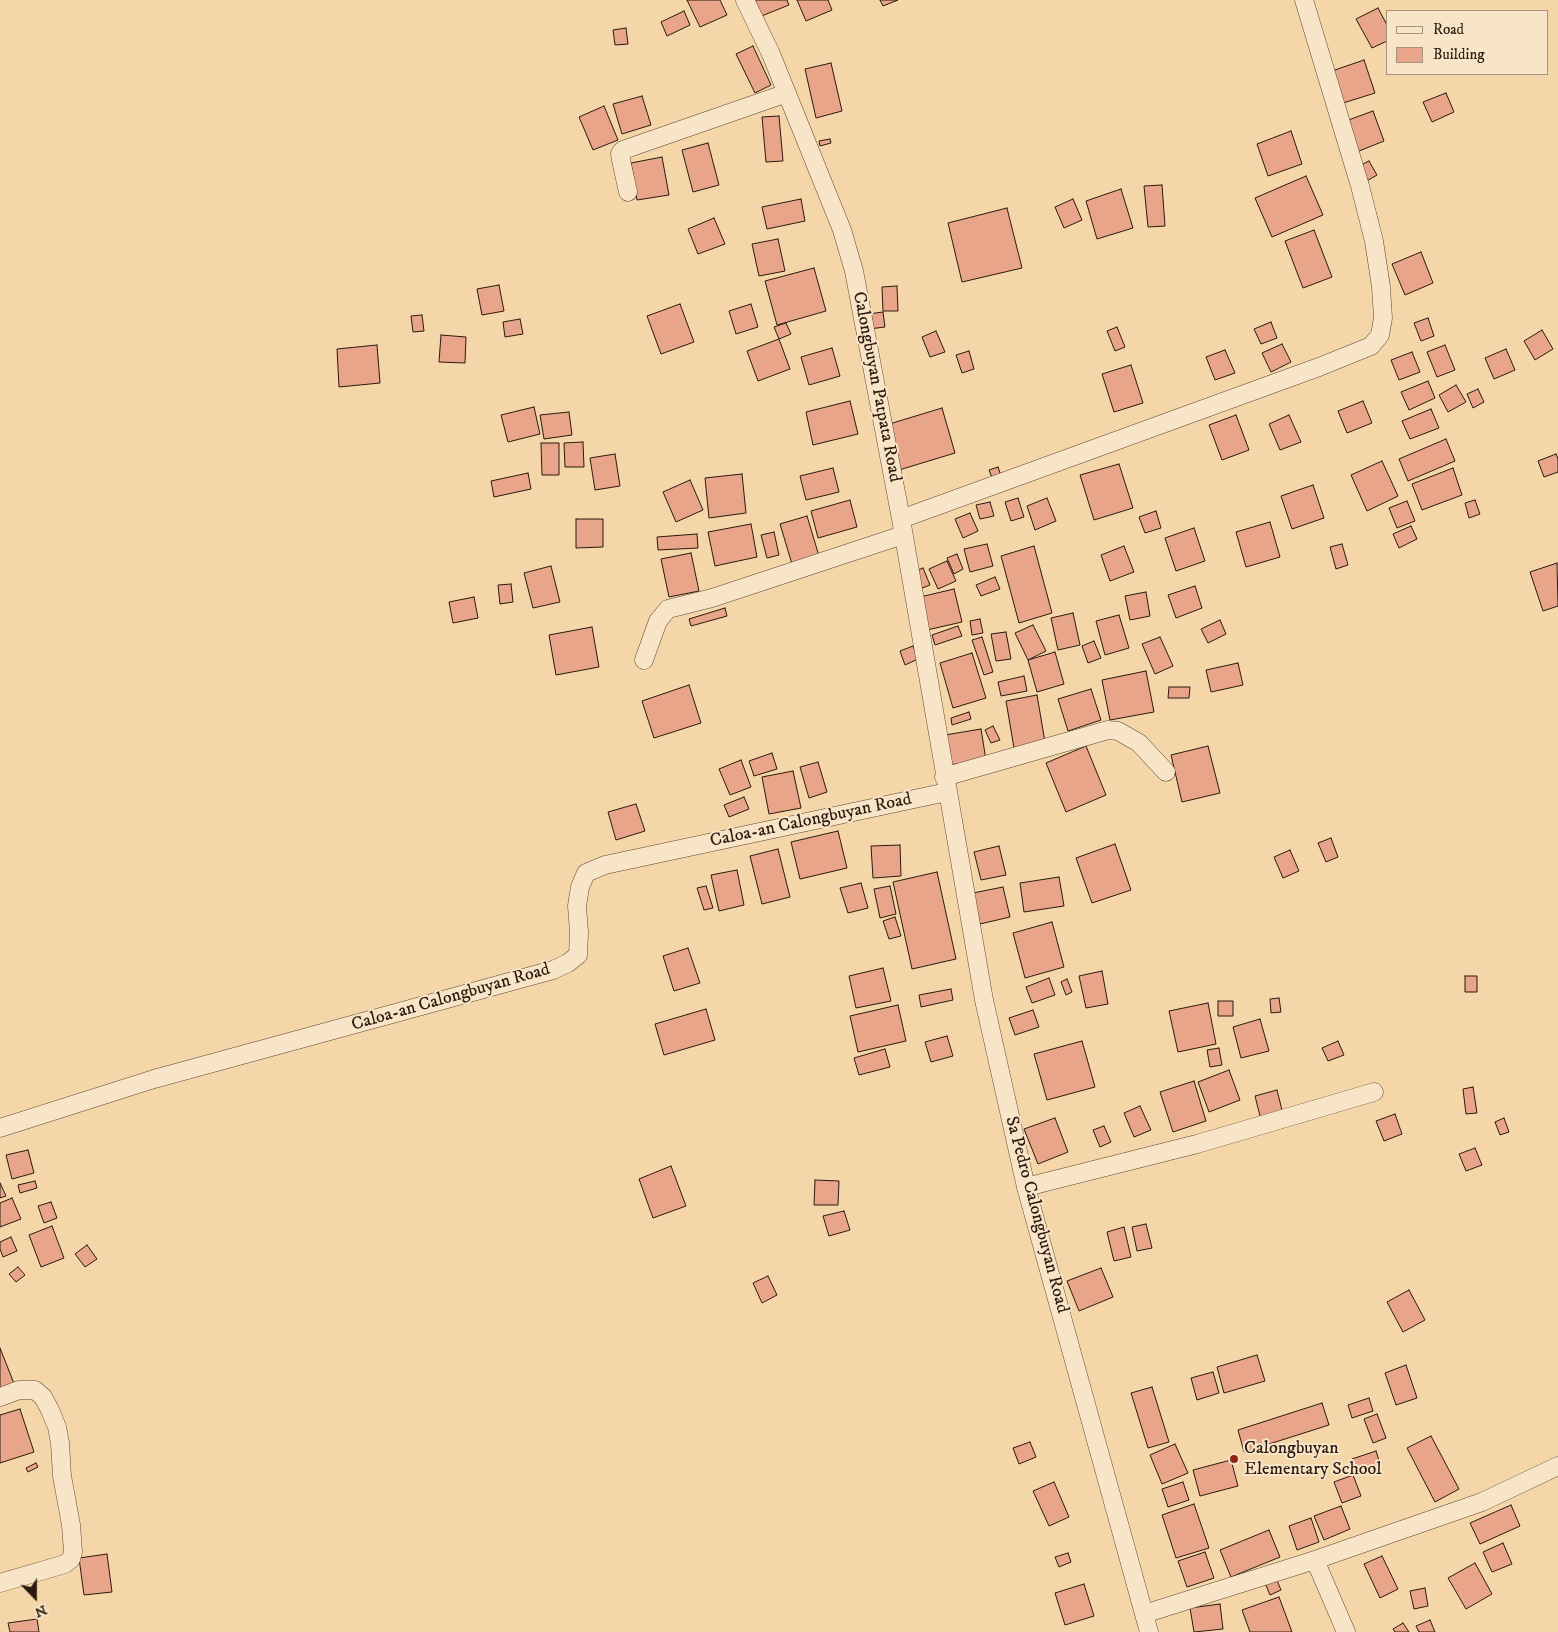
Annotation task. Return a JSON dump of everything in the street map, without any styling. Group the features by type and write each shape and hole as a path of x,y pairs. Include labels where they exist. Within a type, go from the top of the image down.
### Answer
{"street":[{"name":"Calongbuyan Patpata Road","path":"745,0 787,93 842,230 854,271 902,527 946,785"},
{"path":"644,660 658,621 668,608 712,598 902,527 1371,346 1380,335 1383,318 1381,287 1374,241 1360,186 1313,36 1304,0"},
{"path":"628,192 620,154 623,150 787,93"},
{"path":"946,785 1108,730 1118,731 1139,743 1166,772"},
{"name":"Caloa-an Calongbuyan Road","path":"0,1128 154,1079 553,970 568,963 578,955 577,906 580,887 586,873 605,865 946,785"},
{"name":"Sa Pedro Calongbuyan Road","path":"946,785 984,1000 1026,1186 1149,1632"},
{"path":"1026,1186 1197,1144 1374,1092"},
{"path":"0,1397 18,1390 35,1390 43,1397 50,1410 60,1443 62,1476 71,1525 73,1552 71,1559 66,1564 0,1583"},
{"path":"1144,1614 1315,1560 1482,1502 1558,1466"},
{"path":"1315,1560 1346,1632"}],"building":[{"path":"687,0 720,0 727,15 700,27"},
{"path":"752,0 787,0 789,5 759,17"},
{"path":"797,0 828,0 832,10 806,21"},
{"path":"880,0 898,0 883,6"},
{"path":"1378,8 1386,23 1386,41 1372,48 1356,19"},
{"path":"684,11 690,25 667,36 661,22"},
{"path":"626,28 628,44 615,45 613,30"},
{"path":"753,46 771,85 755,93 736,54"},
{"path":"1364,60 1375,93 1340,104 1329,72"},
{"path":"831,63 842,111 816,118 805,69"},
{"path":"1446,93 1454,112 1432,122 1423,102"},
{"path":"642,96 651,125 622,134 613,104"},
{"path":"604,106 618,140 593,150 579,117"},
{"path":"1373,111 1384,141 1354,153 1343,122"},
{"path":"779,116 783,161 766,162 762,117"},
{"path":"1291,131 1302,164 1268,176 1257,144"},
{"path":"830,139 831,143 820,146 819,141"},
{"path":"708,143 719,185 693,192 682,150"},
{"path":"662,157 669,195 637,200 631,163"},
{"path":"1369,161 1377,175 1365,182 1357,167"},
{"path":"1306,176 1323,215 1272,237 1255,198"},
{"path":"1162,185 1165,226 1148,227 1144,186"},
{"path":"1121,189 1133,228 1097,239 1086,201"},
{"path":"801,199 805,221 767,229 762,207"},
{"path":"1073,199 1082,220 1064,228 1055,207"},
{"path":"1007,208 1022,268 962,282 948,223"},
{"path":"714,218 725,244 698,254 688,229"},
{"path":"1314,230 1332,277 1303,288 1285,241"},
{"path":"778,239 785,271 759,276 752,244"},
{"path":"1421,252 1433,283 1405,295 1392,264"},
{"path":"814,268 826,311 777,325 765,281"},
{"path":"499,285 504,311 482,315 477,289"},
{"path":"897,286 898,311 883,311 882,287"},
{"path":"680,304 694,342 661,354 647,316"},
{"path":"751,304 758,327 736,334 729,311"},
{"path":"883,312 885,327 869,329 868,314"},
{"path":"422,315 424,331 413,332 411,316"},
{"path":"1428,318 1434,336 1421,341 1414,323"},
{"path":"520,319 523,334 505,337 503,322"},
{"path":"1271,322 1277,338 1261,344 1254,329"},
{"path":"786,323 791,334 779,339 774,327"},
{"path":"1117,327 1125,347 1115,351 1107,331"},
{"path":"1542,330 1553,349 1535,360 1524,341"},
{"path":"936,331 945,352 930,357 922,337"},
{"path":"441,335 466,337 465,363 439,362"},
{"path":"779,339 790,369 758,381 747,351"},
{"path":"1282,344 1291,362 1271,372 1262,353"},
{"path":"377,345 380,383 339,387 337,349"},
{"path":"1445,345 1455,370 1437,377 1427,352"},
{"path":"832,348 840,376 809,385 801,357"},
{"path":"1506,349 1515,370 1494,379 1485,358"},
{"path":"1225,350 1235,373 1215,380 1206,357"},
{"path":"969,351 974,369 962,373 956,355"},
{"path":"1412,352 1420,372 1399,380 1391,360"},
{"path":"1131,365 1143,403 1114,412 1102,374"},
{"path":"1428,381 1435,398 1409,410 1401,392"},
{"path":"1456,385 1466,402 1448,412 1439,395"},
{"path":"1478,389 1484,402 1473,408 1467,394"},
{"path":"850,401 858,434 813,445 806,412"},
{"path":"1363,401 1372,423 1347,433 1338,411"},
{"path":"534,407 540,434 508,442 501,415"},
{"path":"942,408 955,453 899,470 886,425"},
{"path":"1431,409 1439,428 1410,439 1402,421"},
{"path":"569,412 572,435 544,439 540,415"},
{"path":"1236,415 1249,450 1222,460 1209,425"},
{"path":"1289,415 1301,442 1280,450 1269,424"},
{"path":"1446,439 1455,461 1408,481 1399,459"},
{"path":"583,442 584,467 565,467 564,443"},
{"path":"541,443 559,443 559,475 542,475"},
{"path":"615,454 620,486 595,490 590,458"},
{"path":"1556,454 1558,472 1544,477 1538,461"},
{"path":"1382,461 1398,496 1367,511 1351,475"},
{"path":"1119,464 1133,508 1094,520 1080,475"},
{"path":"998,467 1001,476 993,480 989,470"},
{"path":"833,468 839,492 806,500 800,476"},
{"path":"1453,468 1462,495 1422,510 1412,484"},
{"path":"528,473 531,489 494,497 491,481"},
{"path":"742,474 746,513 709,518 705,478"},
{"path":"690,480 703,510 676,522 663,492"},
{"path":"1313,485 1324,518 1292,529 1281,496"},
{"path":"1018,498 1024,517 1011,521 1005,502"},
{"path":"1047,498 1056,521 1035,530 1027,506"},
{"path":"850,500 857,527 818,538 811,511"},
{"path":"1475,500 1480,514 1469,518 1465,503"},
{"path":"1407,501 1415,521 1397,528 1389,508"},
{"path":"990,502 994,516 980,519 976,505"},
{"path":"1156,511 1161,528 1145,533 1139,517"},
{"path":"970,513 978,531 963,538 955,519"},
{"path":"807,516 819,556 792,564 780,524"},
{"path":"576,519 603,519 603,547 576,548"},
{"path":"1270,522 1280,557 1246,567 1236,532"},
{"path":"751,524 757,557 715,566 708,532"},
{"path":"1411,526 1417,539 1399,548 1393,534"},
{"path":"1194,528 1205,561 1176,571 1165,538"},
{"path":"774,532 779,555 767,558 761,535"},
{"path":"697,534 698,548 658,550 657,537"},
{"path":"987,544 993,566 970,572 964,549"},
{"path":"1342,544 1348,565 1336,569 1330,547"},
{"path":"1034,546 1052,613 1019,623 1001,556"},
{"path":"1124,546 1134,572 1110,581 1101,555"},
{"path":"691,553 699,591 669,597 661,559"},
{"path":"957,554 963,569 954,574 947,558"},
{"path":"947,561 956,581 938,589 929,569"},
{"path":"1557,563 1558,606 1543,611 1530,572"},
{"path":"551,566 560,602 533,608 524,573"},
{"path":"923,568 930,585 917,590 910,573"},
{"path":"995,577 1000,589 981,596 976,585"},
{"path":"511,584 513,602 500,604 498,585"},
{"path":"1195,586 1202,608 1176,618 1168,595"},
{"path":"954,589 962,622 927,630 920,597"},
{"path":"1146,592 1150,616 1130,620 1125,596"},
{"path":"474,597 478,618 453,623 449,602"},
{"path":"725,608 727,616 691,626 689,619"},
{"path":"1073,613 1080,645 1058,650 1051,618"},
{"path":"1119,615 1129,648 1105,655 1096,621"},
{"path":"980,619 983,633 972,635 970,621"},
{"path":"1220,620 1226,634 1208,643 1201,629"},
{"path":"1033,625 1046,651 1028,660 1015,633"},
{"path":"958,626 962,636 935,645 932,635"},
{"path":"592,627 599,667 556,675 549,635"},
{"path":"1006,632 1011,659 996,661 991,634"},
{"path":"982,637 993,672 984,675 972,640"},
{"path":"1160,637 1173,666 1155,674 1142,644"},
{"path":"1094,641 1101,658 1088,663 1082,646"},
{"path":"913,646 918,659 905,665 900,651"},
{"path":"1055,652 1064,684 1037,692 1028,660"},
{"path":"972,653 986,698 953,708 940,663"},
{"path":"1238,663 1243,685 1211,692 1206,670"},
{"path":"1146,671 1154,712 1110,720 1102,680"},
{"path":"1024,676 1027,691 1001,696 998,682"},
{"path":"689,685 701,723 654,738 642,701"},
{"path":"1169,687 1190,687 1189,698 1168,698"},
{"path":"1091,689 1101,720 1068,731 1058,699"},
{"path":"1037,695 1045,742 1014,748 1006,701"},
{"path":"969,712 971,719 952,725 951,718"},
{"path":"993,726 1000,740 991,743 985,730"},
{"path":"981,729 986,760 949,765 945,735"},
{"path":"1086,746 1106,795 1066,812 1046,763"},
{"path":"1208,746 1220,793 1182,802 1171,755"},
{"path":"772,753 777,769 754,776 749,761"},
{"path":"741,760 751,787 730,795 719,769"},
{"path":"818,762 827,792 809,798 800,767"},
{"path":"793,771 801,808 769,814 762,777"},
{"path":"744,797 749,809 729,817 724,805"},
{"path":"636,804 645,831 616,840 608,812"},
{"path":"838,831 847,868 800,879 791,842"},
{"path":"1331,838 1338,857 1326,862 1318,843"},
{"path":"1115,844 1131,890 1092,903 1076,858"},
{"path":"900,845 901,876 873,878 871,846"},
{"path":"999,846 1006,875 981,880 974,852"},
{"path":"778,849 790,897 762,904 750,856"},
{"path":"1290,850 1299,871 1283,878 1274,857"},
{"path":"737,870 744,905 719,911 711,875"},
{"path":"937,872 956,959 912,969 893,882"},
{"path":"1059,877 1064,906 1024,912 1020,883"},
{"path":"861,883 868,908 848,913 840,888"},
{"path":"706,886 713,908 704,910 697,888"},
{"path":"890,886 896,914 880,918 874,889"},
{"path":"1003,887 1010,917 980,924 973,893"},
{"path":"895,917 901,936 889,939 883,921"},
{"path":"1052,922 1064,967 1025,978 1013,933"},
{"path":"688,948 700,983 674,991 663,956"},
{"path":"883,968 891,1001 856,1008 849,976"},
{"path":"1102,971 1108,1004 1086,1008 1079,976"},
{"path":"1465,976 1477,976 1477,992 1465,992"},
{"path":"1049,978 1055,995 1032,1003 1026,987"},
{"path":"1067,979 1072,992 1066,995 1061,982"},
{"path":"951,989 953,1000 921,1007 919,995"},
{"path":"1279,998 1281,1012 1271,1013 1270,999"},
{"path":"1218,1001 1233,1001 1233,1016 1218,1016"},
{"path":"1208,1003 1216,1044 1178,1052 1169,1011"},
{"path":"898,1005 906,1041 858,1052 850,1016"},
{"path":"706,1009 715,1040 664,1055 655,1024"},
{"path":"1033,1010 1039,1027 1015,1035 1009,1018"},
{"path":"1260,1019 1269,1051 1241,1058 1233,1027"},
{"path":"947,1036 953,1056 931,1062 925,1042"},
{"path":"1082,1041 1095,1087 1047,1100 1034,1054"},
{"path":"1338,1041 1344,1055 1328,1061 1322,1048"},
{"path":"1219,1048 1222,1065 1210,1067 1207,1050"},
{"path":"885,1049 890,1067 859,1075 854,1058"},
{"path":"1229,1070 1240,1100 1209,1112 1198,1082"},
{"path":"1194,1081 1206,1121 1173,1132 1160,1092"},
{"path":"1473,1087 1477,1113 1466,1114 1463,1089"},
{"path":"1277,1090 1283,1114 1261,1120 1255,1096"},
{"path":"1140,1106 1151,1130 1134,1137 1124,1113"},
{"path":"1395,1114 1402,1134 1384,1141 1376,1121"},
{"path":"1055,1118 1068,1152 1038,1164 1024,1129"},
{"path":"1504,1118 1509,1132 1500,1135 1495,1122"},
{"path":"1104,1126 1111,1142 1100,1147 1093,1130"},
{"path":"1475,1148 1482,1165 1466,1171 1459,1154"},
{"path":"28,1150 34,1173 12,1179 6,1155"},
{"path":"671,1166 686,1206 653,1218 639,1179"},
{"path":"815,1180 839,1181 838,1205 814,1205"},
{"path":"35,1181 37,1188 20,1193 18,1185"},
{"path":"0,1183 6,1196 0,1198"},
{"path":"12,1198 21,1219 0,1227 0,1203"},
{"path":"51,1202 57,1218 44,1223 38,1206"},
{"path":"844,1211 850,1230 829,1236 823,1216"},
{"path":"1146,1224 1152,1248 1137,1251 1132,1227"},
{"path":"52,1226 64,1258 41,1267 29,1235"},
{"path":"1124,1227 1131,1257 1114,1261 1107,1232"},
{"path":"11,1237 17,1251 3,1257 0,1242"},
{"path":"87,1245 97,1259 85,1267 75,1254"},
{"path":"18,1267 25,1275 16,1282 9,1274"},
{"path":"1101,1268 1113,1297 1079,1311 1067,1281"},
{"path":"768,1276 777,1295 762,1303 753,1283"},
{"path":"1409,1290 1425,1320 1403,1332 1387,1302"},
{"path":"0,1348 15,1386 0,1392"},
{"path":"1257,1355 1265,1381 1224,1393 1217,1367"},
{"path":"1406,1365 1417,1398 1396,1405 1385,1373"},
{"path":"1213,1372 1219,1393 1197,1400 1191,1378"},
{"path":"1152,1387 1169,1442 1148,1448 1131,1393"},
{"path":"1369,1398 1373,1411 1352,1418 1348,1405"},
{"path":"1322,1403 1329,1425 1244,1452 1238,1430"},
{"path":"20,1409 34,1452 0,1463 0,1415"},
{"path":"1377,1414 1386,1438 1373,1443 1364,1419"},
{"path":"1431,1436 1459,1489 1435,1502 1407,1448"},
{"path":"1030,1442 1036,1457 1019,1464 1013,1448"},
{"path":"1175,1444 1188,1473 1162,1484 1150,1455"},
{"path":"1376,1451 1381,1467 1357,1475 1352,1459"},
{"name":"Calongbuyan Elementary School","path":"1231,1460 1238,1486 1200,1496 1193,1470"},
{"path":"36,1463 38,1467 28,1472 26,1468"},
{"path":"1353,1475 1361,1496 1342,1503 1334,1482"},
{"path":"1054,1482 1069,1517 1049,1526 1033,1491"},
{"path":"1183,1482 1189,1500 1168,1507 1162,1489"},
{"path":"1194,1504 1209,1548 1176,1558 1162,1515"},
{"path":"1511,1505 1520,1526 1480,1544 1470,1523"},
{"path":"1341,1506 1350,1529 1324,1540 1314,1516"},
{"path":"1311,1518 1319,1542 1297,1550 1289,1526"},
{"path":"1269,1530 1280,1557 1231,1577 1220,1550"},
{"path":"1503,1543 1512,1564 1492,1572 1483,1552"},
{"path":"1205,1552 1214,1578 1187,1587 1178,1561"},
{"path":"1068,1553 1071,1562 1059,1567 1055,1557"},
{"path":"107,1554 112,1592 84,1595 79,1558"},
{"path":"1382,1556 1398,1589 1380,1598 1364,1564"},
{"path":"1475,1563 1492,1594 1466,1609 1448,1578"},
{"path":"1276,1578 1281,1590 1270,1595 1265,1583"},
{"path":"1084,1584 1094,1616 1065,1625 1055,1593"},
{"path":"1425,1588 1428,1606 1414,1609 1410,1591"},
{"path":"1279,1597 1292,1632 1250,1632 1242,1610"},
{"path":"1220,1604 1223,1629 1194,1632 1190,1608"},
{"path":"37,1619 39,1632 10,1632 8,1623"},
{"path":"1430,1620 1435,1632 1419,1632 1416,1626"},
{"path":"1403,1623 1409,1632 1395,1632 1393,1629"}],"place":[{"name":"Calongbuyan Elementary School","path":"1234,1459"}]}
